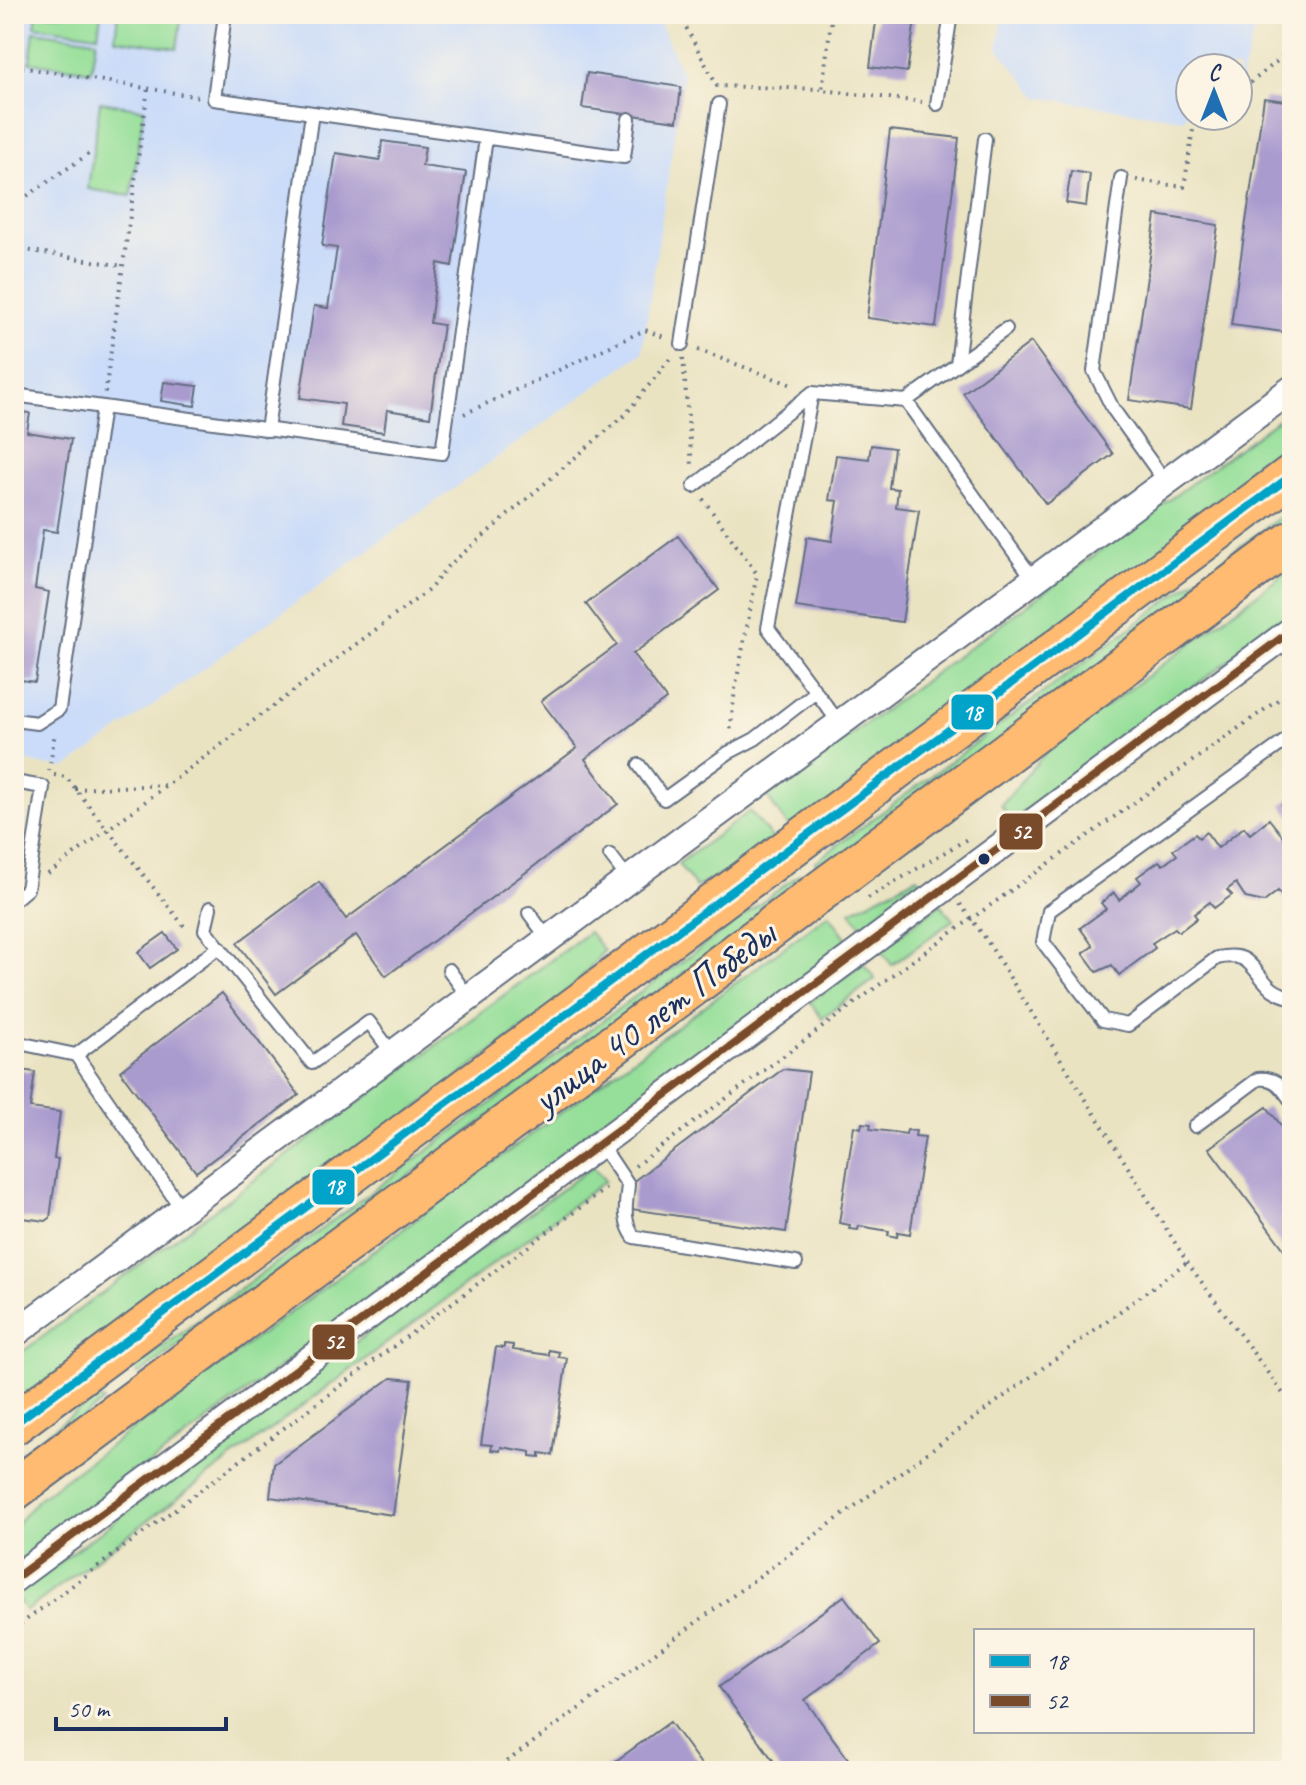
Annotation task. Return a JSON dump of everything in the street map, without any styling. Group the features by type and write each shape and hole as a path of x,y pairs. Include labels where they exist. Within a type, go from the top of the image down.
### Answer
{"main road":[{"name":"улица 40 лет Победы","path":"14,1424 1292,475"},
{"name":"улица 40 лет Победы","path":"14,1490 1292,541"},
{"path":"106,1356 137,1398"}],"street":[{"path":"14,1334 1292,389"},
{"name":"улица 40 лет Победы","path":"14,1579 1292,630"}],"lane":[{"path":"225,14 214,99 624,157 629,119"},
{"path":"937,104 951,14"},
{"path":"682,344 719,104"},
{"path":"267,430 312,113"},
{"path":"14,395 442,453 486,138"},
{"path":"957,364 985,139"},
{"path":"1121,178 1094,371 1113,409 1166,483"},
{"path":"694,486 812,393 906,401 1006,329"},
{"path":"812,393 768,628 840,724"},
{"path":"906,401 1034,580"},
{"path":"14,720 37,723 59,709 103,407"},
{"path":"639,765 664,799 728,753 755,739 816,692"},
{"path":"1292,736 1049,911 1043,942 1103,1020 1128,1025 1217,958 1229,955 1252,963 1270,988 1292,998"},
{"path":"14,782 43,787 27,889 14,900"},
{"path":"610,855 629,880"},
{"path":"210,908 205,930 312,1063 369,1022 393,1054"},
{"path":"529,913 548,939"},
{"path":"76,1055 219,947"},
{"path":"449,970 469,998"},
{"path":"14,1042 76,1055 181,1208"},
{"path":"1195,1126 1258,1079 1269,1078 1278,1083 1292,1102"},
{"path":"600,1143 628,1185 624,1215 634,1237 796,1263"}],"path":[{"path":"679,14 717,86 822,90 937,104"},
{"path":"822,90 832,14"},
{"path":"1254,80 1292,49"},
{"path":"14,66 214,99"},
{"path":"103,407 148,88"},
{"path":"1121,178 1184,187 1193,132"},
{"path":"14,205 93,151"},
{"path":"14,248 123,266"},
{"path":"446,422 645,330 812,393"},
{"path":"682,344 694,486 757,574 735,689 728,753"},
{"path":"27,889 430,589 447,567 625,415 682,344"},
{"path":"14,1629 971,918 1292,690"},
{"path":"59,709 49,774 66,777 179,921"},
{"path":"75,789 168,785"},
{"path":"860,902 969,838"},
{"path":"947,886 971,918 1187,1262 1292,1406"},
{"path":"494,1771 1187,1262"}],"shaded area":[{"path":"14,14 656,14 683,76 642,353 66,768 14,760"},
{"path":"1003,14 1267,14 1257,21 1248,52 1174,52 1174,118 1038,97 998,48"}],"green space":[{"path":"37,14 101,14 98,35 35,26"},
{"path":"118,14 182,14 177,48 115,39"},
{"path":"34,31 96,40 91,71 30,62"},
{"path":"100,102 144,109 131,196 88,189"},
{"path":"1292,409 1292,459 791,830 767,797"},
{"path":"1292,508 1292,522 822,871 815,862"},
{"path":"1292,568 1292,614 1012,821 1001,805 1048,750"},
{"path":"750,811 775,842 751,860 696,887 678,864"},
{"path":"800,874 807,883 138,1375 136,1373 137,1366"},
{"path":"917,877 926,887 866,932 851,911"},
{"path":"941,904 953,920 892,965 880,949"},
{"path":"829,914 850,943 14,1565 14,1527 38,1499"},
{"path":"589,932 604,951 564,998 14,1409 14,1358"},
{"path":"863,963 875,979 822,1018 810,1002"},
{"path":"593,1166 605,1181 26,1611 15,1595"},
{"path":"96,1397 104,1401 14,1471 14,1458"}],"building":[{"path":"877,14 916,14 907,72 870,67"},
{"path":"587,73 681,87 677,121 582,108"},
{"path":"1290,73 1292,333 1231,325 1264,98 1286,101"},
{"path":"890,130 959,138 936,327 867,318"},
{"path":"382,141 425,147 422,166 466,172 452,266 438,263 430,323 443,325 430,417 387,410 384,432 341,426 344,404 300,398 314,306 328,308 337,248 322,246 336,153 380,160"},
{"path":"1071,171 1090,174 1086,206 1066,203"},
{"path":"1156,215 1218,225 1191,409 1129,400"},
{"path":"1031,342 1113,454 1046,504 963,393"},
{"path":"164,382 198,386 195,406 161,401"},
{"path":"14,411 30,413 27,432 71,439 57,532 43,530 35,589 49,592 35,682 14,679"},
{"path":"871,445 894,448 889,488 898,489 896,507 919,510 902,622 796,607 807,537 832,541 838,501 829,500 836,455 869,459"},
{"path":"678,536 719,590 633,654 666,699 585,759 618,804 386,976 356,935 276,994 237,943 319,882 346,919 577,748 541,701 617,645 586,604"},
{"path":"1292,797 1292,819 1282,805"},
{"path":"1269,819 1285,839 1292,833 1292,908 1278,891 1264,902 1246,898 1236,883 1227,890 1232,895 1214,908 1210,902 1194,914 1197,918 1179,932 1175,928 1152,943 1155,948 1119,975 1112,965 1097,972 1083,953 1093,946 1080,928 1106,909 1101,903 1114,893 1119,900 1141,882 1137,877 1159,861 1163,865 1177,855 1173,850 1195,834 1199,838 1206,832 1218,848 1244,827 1250,834"},
{"path":"165,933 177,949 150,968 138,952"},
{"path":"222,993 299,1095 196,1172 120,1071"},
{"path":"14,1069 35,1072 30,1108 60,1112 54,1159 58,1159 50,1218 46,1221 14,1217"},
{"path":"783,1069 809,1072 786,1232 631,1209 635,1180"},
{"path":"1267,1107 1292,1140 1292,1260 1209,1148"},
{"path":"862,1123 871,1124 870,1129 906,1134 907,1130 916,1131 915,1136 925,1137 910,1234 898,1232 897,1237 888,1235 889,1231 859,1226 858,1230 849,1229 850,1225 839,1223 854,1126 861,1128"},
{"path":"504,1344 513,1345 513,1350 549,1355 549,1350 559,1352 558,1357 567,1358 553,1455 540,1453 540,1457 531,1456 531,1452 501,1447 500,1451 491,1450 492,1445 481,1444 496,1347 504,1348"},
{"path":"391,1378 412,1380 393,1515 270,1497 274,1464"},
{"path":"844,1596 880,1644 805,1700 857,1771 781,1771 719,1687"},
{"path":"670,1722 706,1771 602,1771"}],"transit line":[{"name":"18","path":"14,1424 1292,475"},
{"name":"52","path":"14,1579 1292,630"}]}
